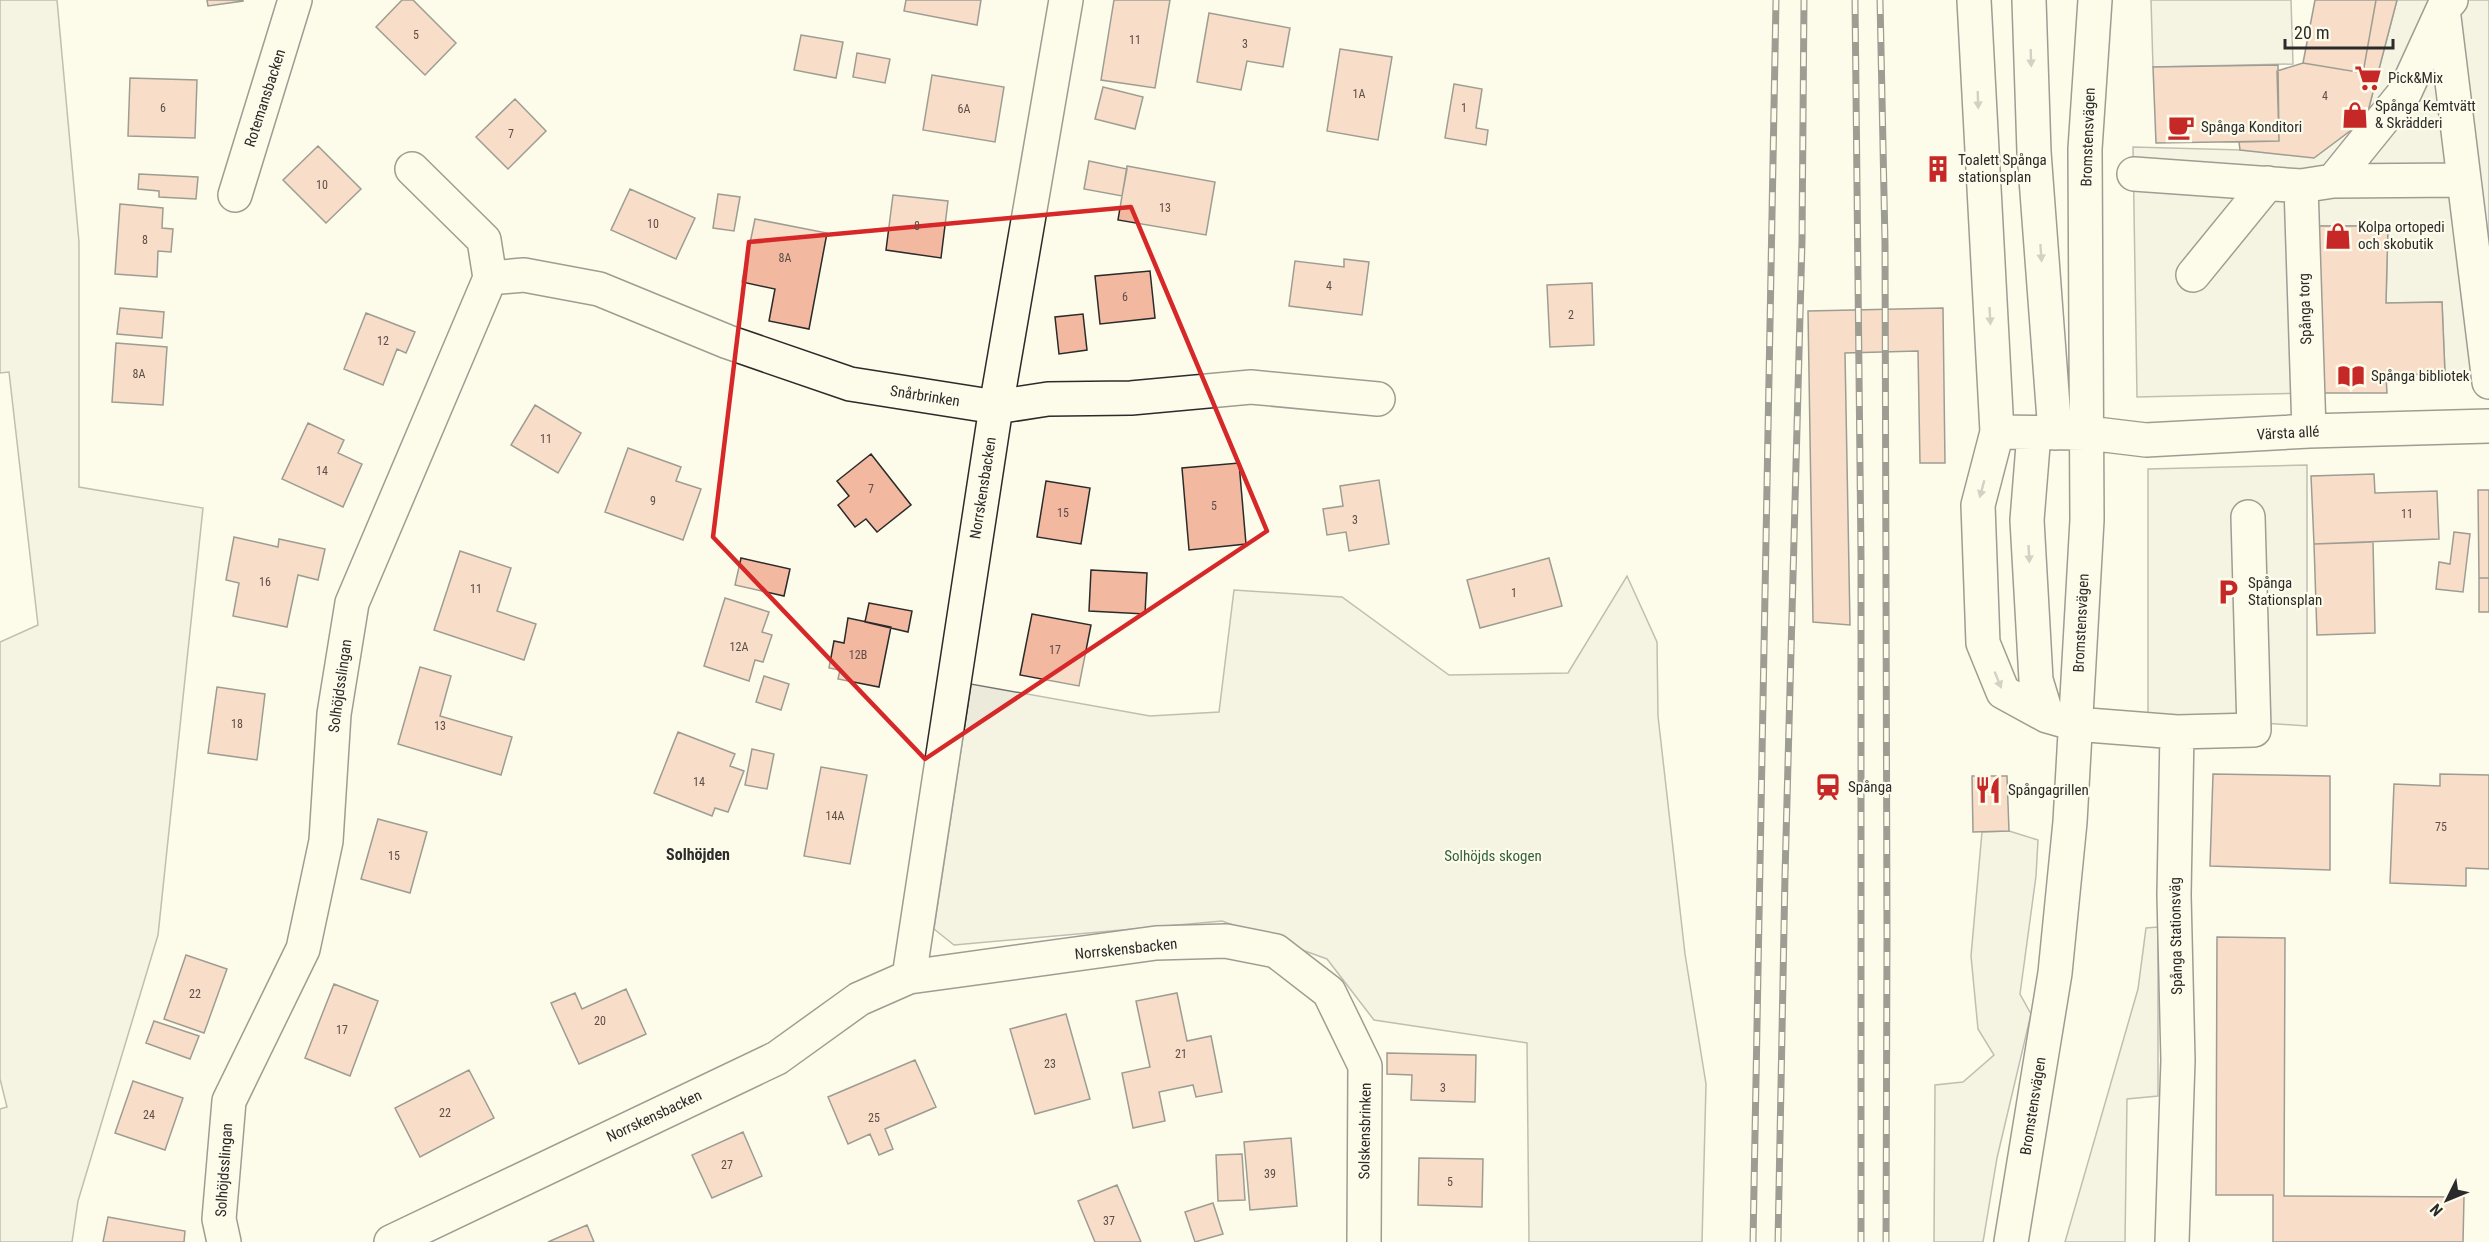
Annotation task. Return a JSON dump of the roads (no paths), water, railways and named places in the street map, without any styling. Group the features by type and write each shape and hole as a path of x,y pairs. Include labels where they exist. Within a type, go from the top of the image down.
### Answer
{"street":[{"name":"Rotemansbacken","path":"234,195 295,0"},
{"name":"Norrskensbacken","path":"909,976 996,407 1066,0"},
{"path":"1974,0 1997,432 1978,505 1983,643 2003,692 2061,720 2177,732 2254,730 2248,517"},
{"path":"2029,0 2044,433 2027,520 2036,680 2061,720"},
{"name":"Bromstensvägen","path":"2011,1242 2055,973 2070,822 2061,720 2088,520 2085,149 2095,0"},
{"path":"2447,5 2464,180 2480,230 2489,382"},
{"path":"2333,181 2405,92 2447,5"},
{"path":"412,169 484,240 490,278"},
{"path":"2134,174 2301,186 2333,181 2464,180"},
{"path":"2193,275 2268,183"},
{"name":"Spånga torg","path":"2301,186 2309,431"},
{"name":"Snårbrinken","path":"490,278 524,275 598,289 728,342 850,384 996,407 1048,399 1131,398 1251,387 1378,399"},
{"name":"Solhöjdsslingan","path":"224,1242 219,1219 229,1101 303,949 326,841 334,714 352,603 490,278"},
{"name":"Värsta allé","path":"1997,432 2088,433 2146,440 2309,431 2489,426"},
{"name":"Spånga Stationsväg","path":"2172,1242 2178,1060 2174,895 2177,732"},
{"name":"Norrskensbacken","path":"391,1242 777,1058 859,999 909,976 1156,943 1226,941 1276,951 1329,992"},
{"name":"Solskensbrinken","path":"1329,992 1365,1066 1364,1242"}],"railway":[{"path":"1753,1242 1776,0"},
{"path":"1778,1242 1802,241 1804,0"},
{"path":"1855,0 1861,557 1861,1242"},
{"path":"1880,0 1885,243 1886,1242"}],"place":[{"name":"Pick&Mix","path":"2368,78"},
{"name":"Spånga Kemtvätt & Skrädderi","path":"2355,115"},
{"name":"Spånga Konditori","path":"2181,127"},
{"name":"Toalett Spånga stationsplan","path":"1938,169"},
{"name":"Kolpa ortopedi och skobutik","path":"2338,236"},
{"name":"Spånga bibliotek","path":"2351,376"},
{"name":"Spånga Stationsplan","path":"2228,592"},
{"name":"Spånga","path":"1828,787"},
{"name":"Spångagrillen","path":"1988,790"}],"district":[{"name":"Solhöjden","path":"698,854"}],"park label":[{"name":"Solhöjds skogen","path":"1493,856"}]}
